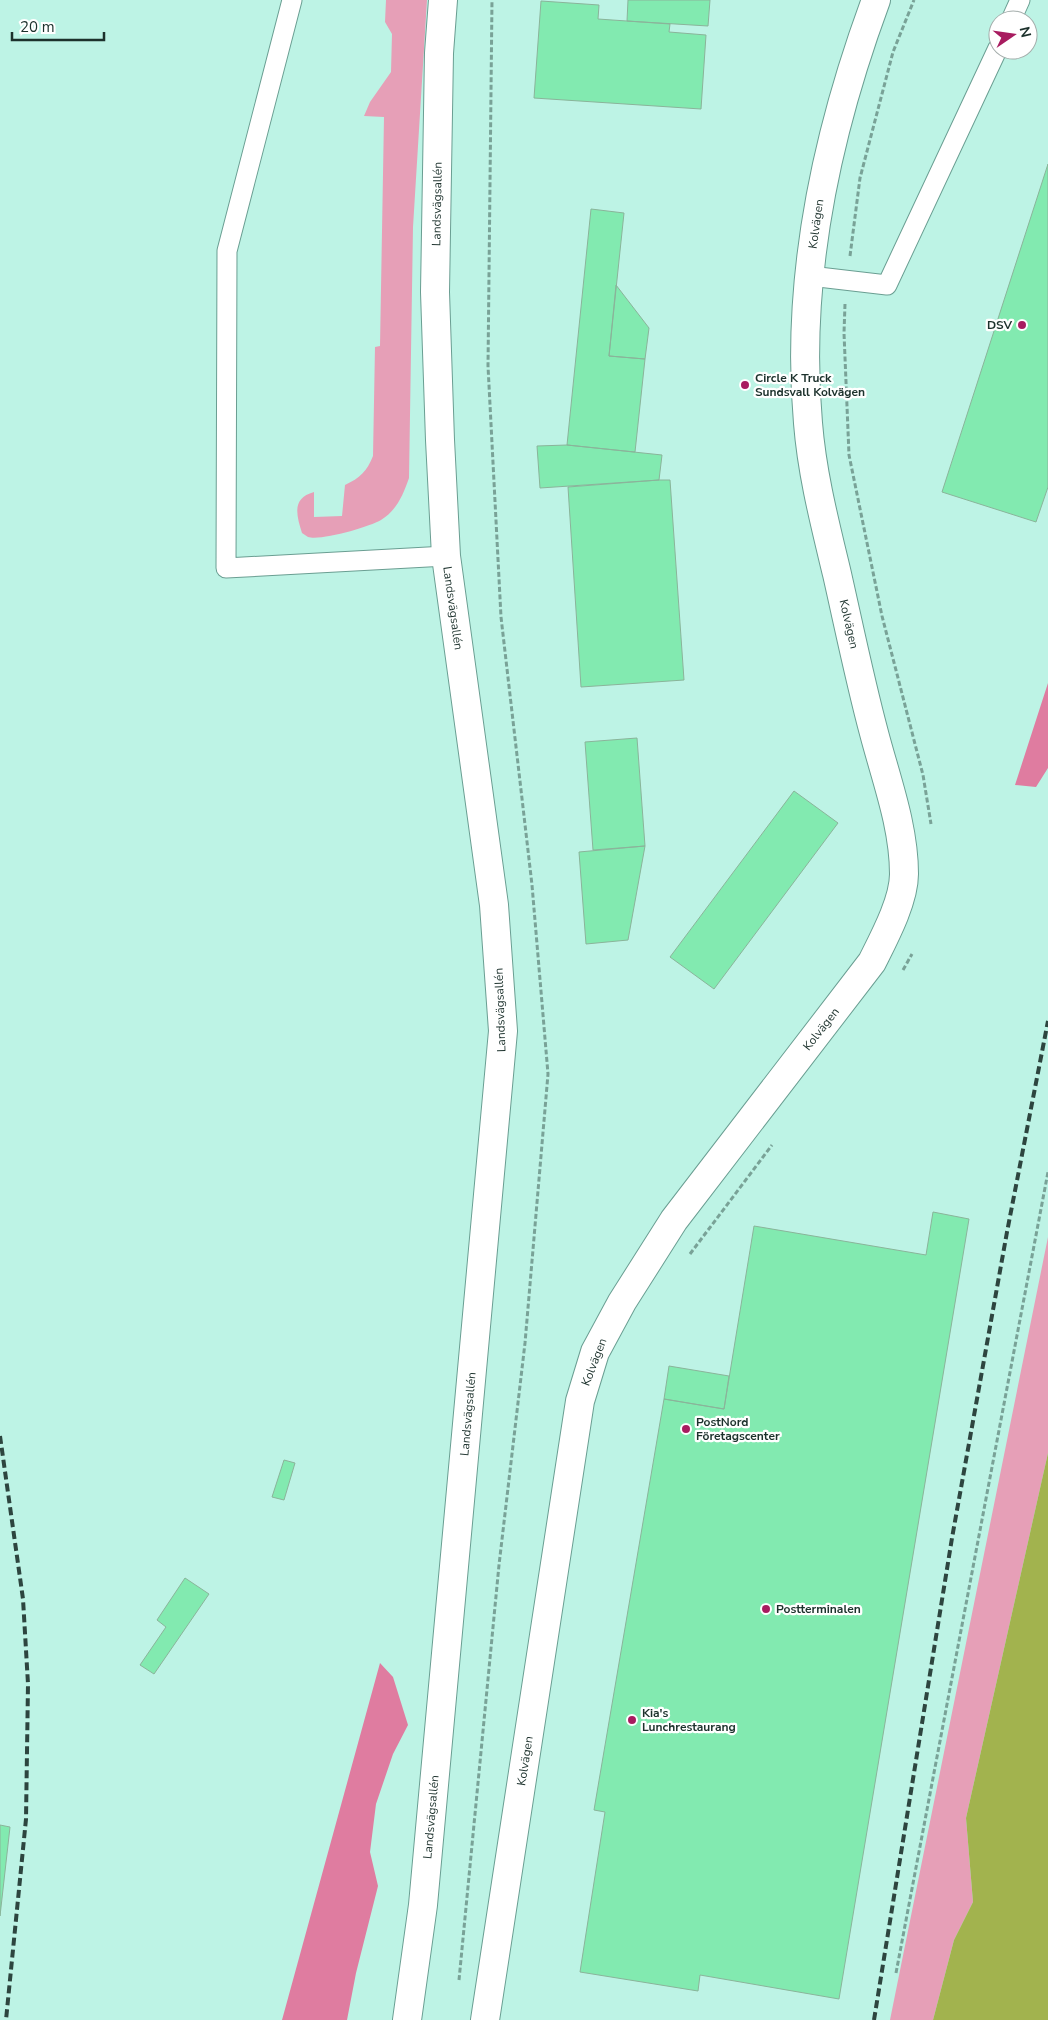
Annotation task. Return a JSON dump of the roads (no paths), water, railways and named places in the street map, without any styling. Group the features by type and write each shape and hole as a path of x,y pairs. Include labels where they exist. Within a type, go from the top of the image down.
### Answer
{"street":[{"name":"Landsvägsallén","path":"407,2020 423,1905 503,1031 494,905 446,556 435,292 439,53 443,0"},
{"name":"Kolvägen","path":"485,2020 580,1401 595,1352 622,1302 674,1220 872,962 891,924 904,877 902,847 895,810 874,733 813,469 808,421 806,369 807,305 818,207 834,126 857,52 876,0"}],"lane":[{"path":"292,0 227,251 226,568 446,556"},
{"path":"810,276 846,282 887,285 992,60"}],"railway":[{"path":"874,2020 952,1538 1007,1232 1048,1021"},
{"path":"0,1436 23,1599 28,1684 26,1819 6,2020"}],"place":[{"name":"DSV","path":"1022,325"},
{"name":"Circle K Truck Sundsvall Kolvägen","path":"745,385"},
{"name":"PostNord Företagscenter","path":"686,1429"},
{"name":"Postterminalen","path":"766,1609"},
{"name":"Kia's Lunchrestaurang","path":"632,1720"}]}
